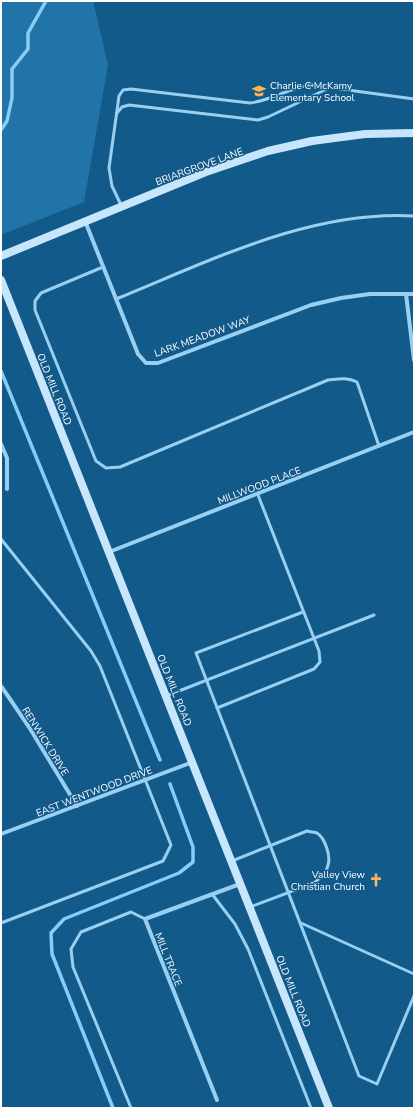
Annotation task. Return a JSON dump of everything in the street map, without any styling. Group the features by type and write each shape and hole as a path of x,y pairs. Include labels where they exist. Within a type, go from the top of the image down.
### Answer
{"street":[{"name":"BRIARGROVE LANE","path":"1,256 206,172 268,151 312,141 365,134 414,133"},
{"name":"LARK MEADOW WAY","path":"85,221 138,354 146,363 158,364 311,305 341,298 370,294 414,294"},
{"name":"OLD MILL ROAD","path":"1,280 330,1108"},
{"path":"406,294 414,360"},
{"name":"MILLWOOD PLACE","path":"109,552 414,432"},
{"path":"1,444 7,458 7,489"},
{"name":"RENWICK DRIVE","path":"1,686 78,806"},
{"name":"EAST WENTWOOD DRIVE","path":"1,834 192,762"},
{"path":"145,919 241,884"},
{"name":"MILL TRACE","path":"145,919 217,1100"}],"lane":[{"path":"121,206 112,186 109,168 119,96 123,90 131,89 250,103 262,101 296,87 311,85 414,99"},
{"path":"116,113 122,107 129,105 258,120 331,87"},
{"path":"116,299 249,245 294,231 361,218 414,216"},
{"path":"103,267 41,293 35,301 35,310 96,461 106,468 120,467 328,380 341,378 350,378 357,382 379,446"},
{"path":"217,708 314,670 320,662 319,651 313,639 258,494"},
{"path":"1,538 91,651 100,666 171,845 163,860 1,923"},
{"path":"303,612 196,653 360,1076 377,1084 414,996"},
{"path":"166,696 374,615"},
{"path":"232,860 307,831 316,833 323,839 329,854 328,865 323,876 314,883 250,907"},
{"path":"212,894 235,924 248,949 311,1108"},
{"path":"131,1108 73,967 71,949 81,932 88,929 131,912 145,919"},
{"path":"301,923 414,974"}],"shaded area":[{"path":"1,1 93,1 108,65 84,202 1,235"}],"waterway":[{"path":"1,130 7,121 12,98 12,69 28,49 28,33 46,1"},
{"path":"1,371 160,760"},
{"path":"113,1108 52,954 51,933 64,919 179,873 193,862 193,847 170,784"}],"place":[{"name":"Charlie C McKamy Elementary School","path":"259,91"},
{"name":"Valley View Christian Church","path":"376,880"}]}
